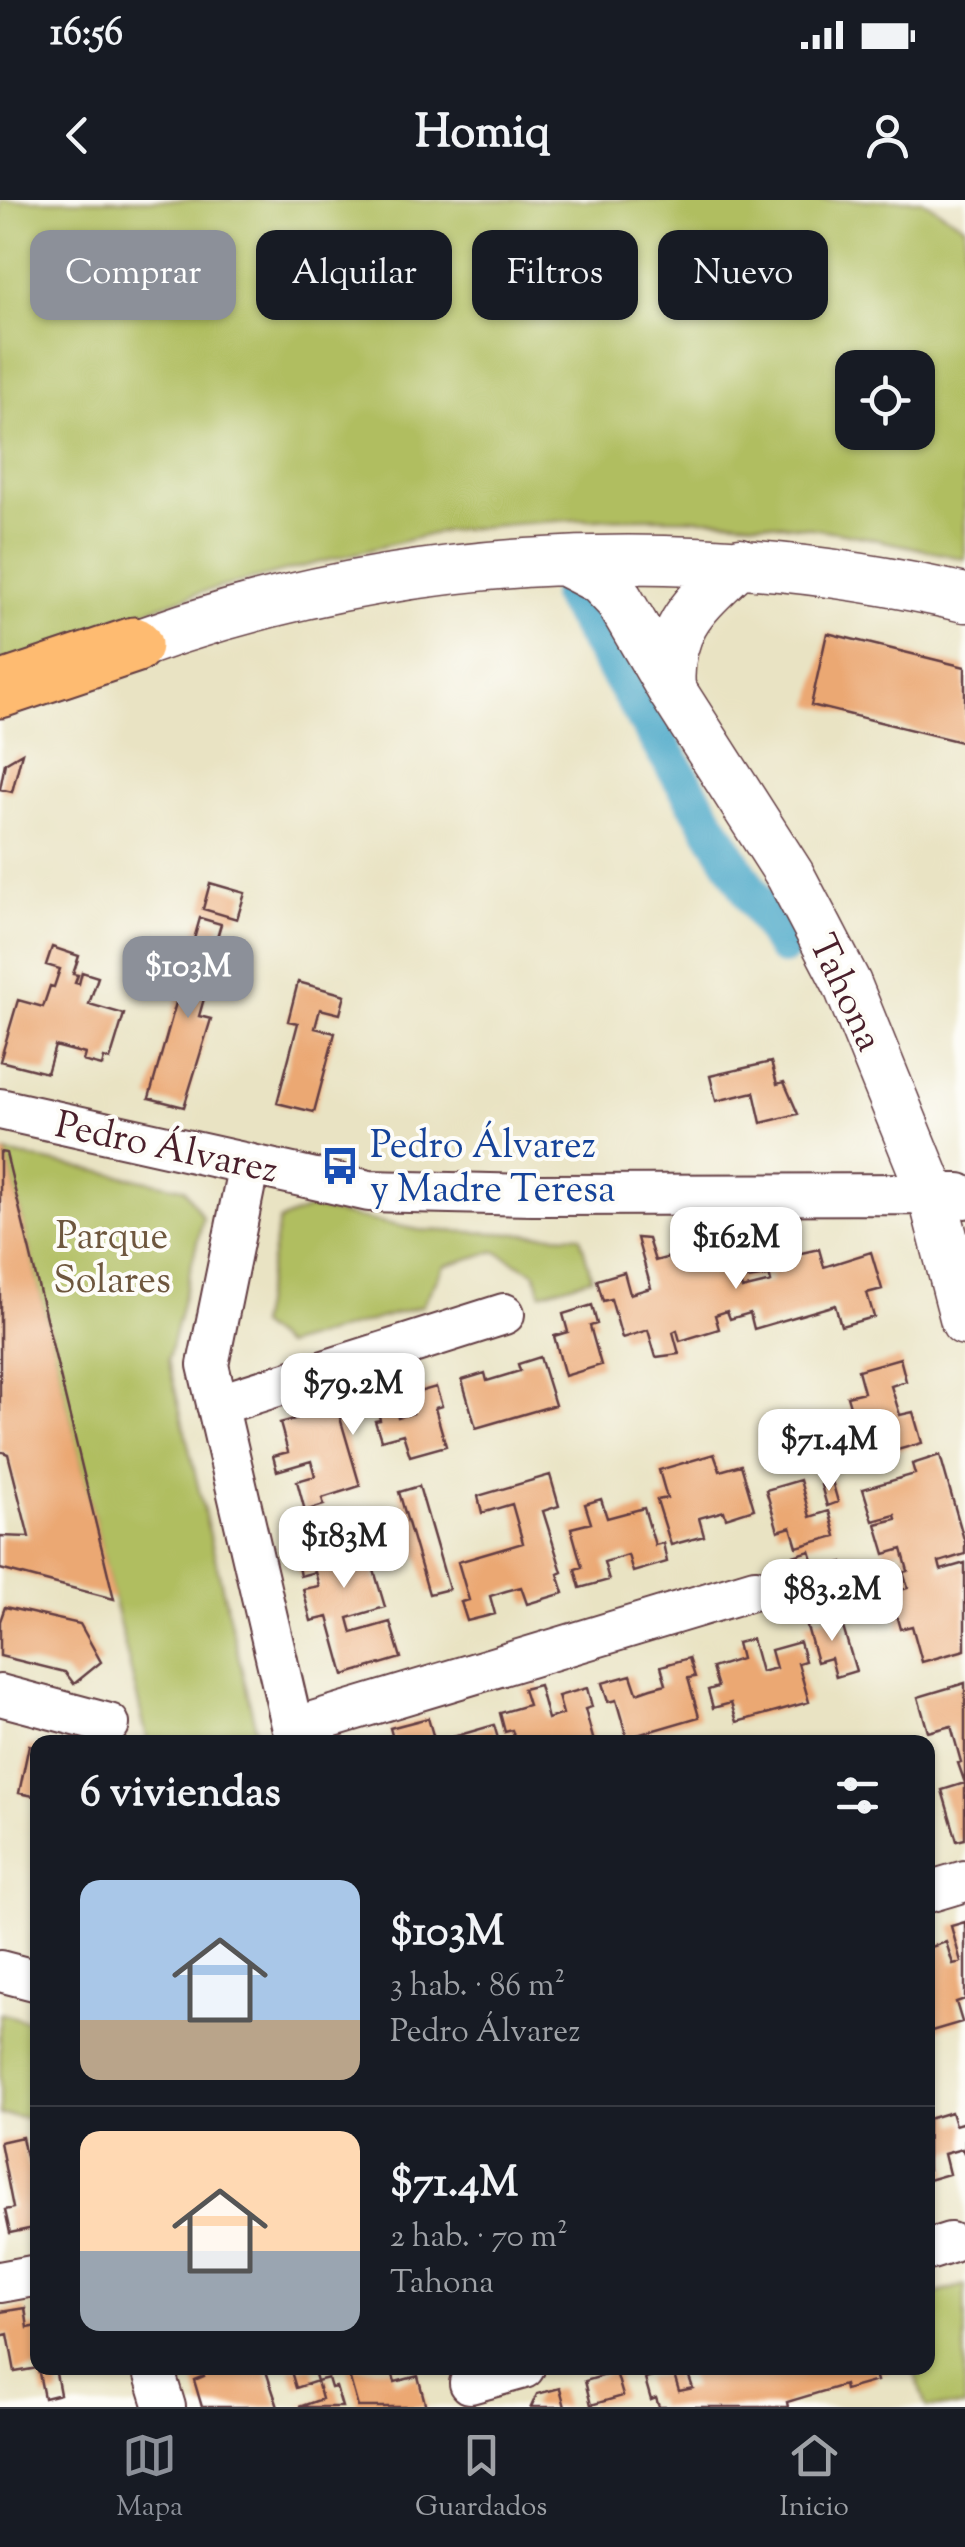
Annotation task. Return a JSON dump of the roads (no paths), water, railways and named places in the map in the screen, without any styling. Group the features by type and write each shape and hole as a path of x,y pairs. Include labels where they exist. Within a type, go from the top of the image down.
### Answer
{"highway":[{"path":"0,690 134,644"}],"street":[{"path":"0,705 134,644 262,606 360,584 563,561 630,558 740,562 856,576 965,598"},
{"name":"Tahona","path":"563,561 608,587 790,876 848,984 949,1196 965,1321"},
{"path":"671,689 669,663 681,625 740,562"},
{"name":"Pedro Álvarez","path":"0,1110 368,1190 533,1195 949,1196"},
{"path":"250,1164 208,1366 294,1735 755,1589"},
{"path":"217,1405 504,1314"},
{"path":"0,1695 109,1724"},
{"path":"935,1890 965,1881"},
{"path":"0,1971 30,1979"},
{"path":"0,2282 30,2276"},
{"path":"155,2375 165,2407"},
{"path":"471,2386 503,2375"}],"waterway":[{"path":"570,595 783,946"}],"place":[{"name":"Pedro Álvarez y Madre Teresa","path":"340,1166"}],"park label":[{"name":"Parque Solares","path":"112,1257"}]}
